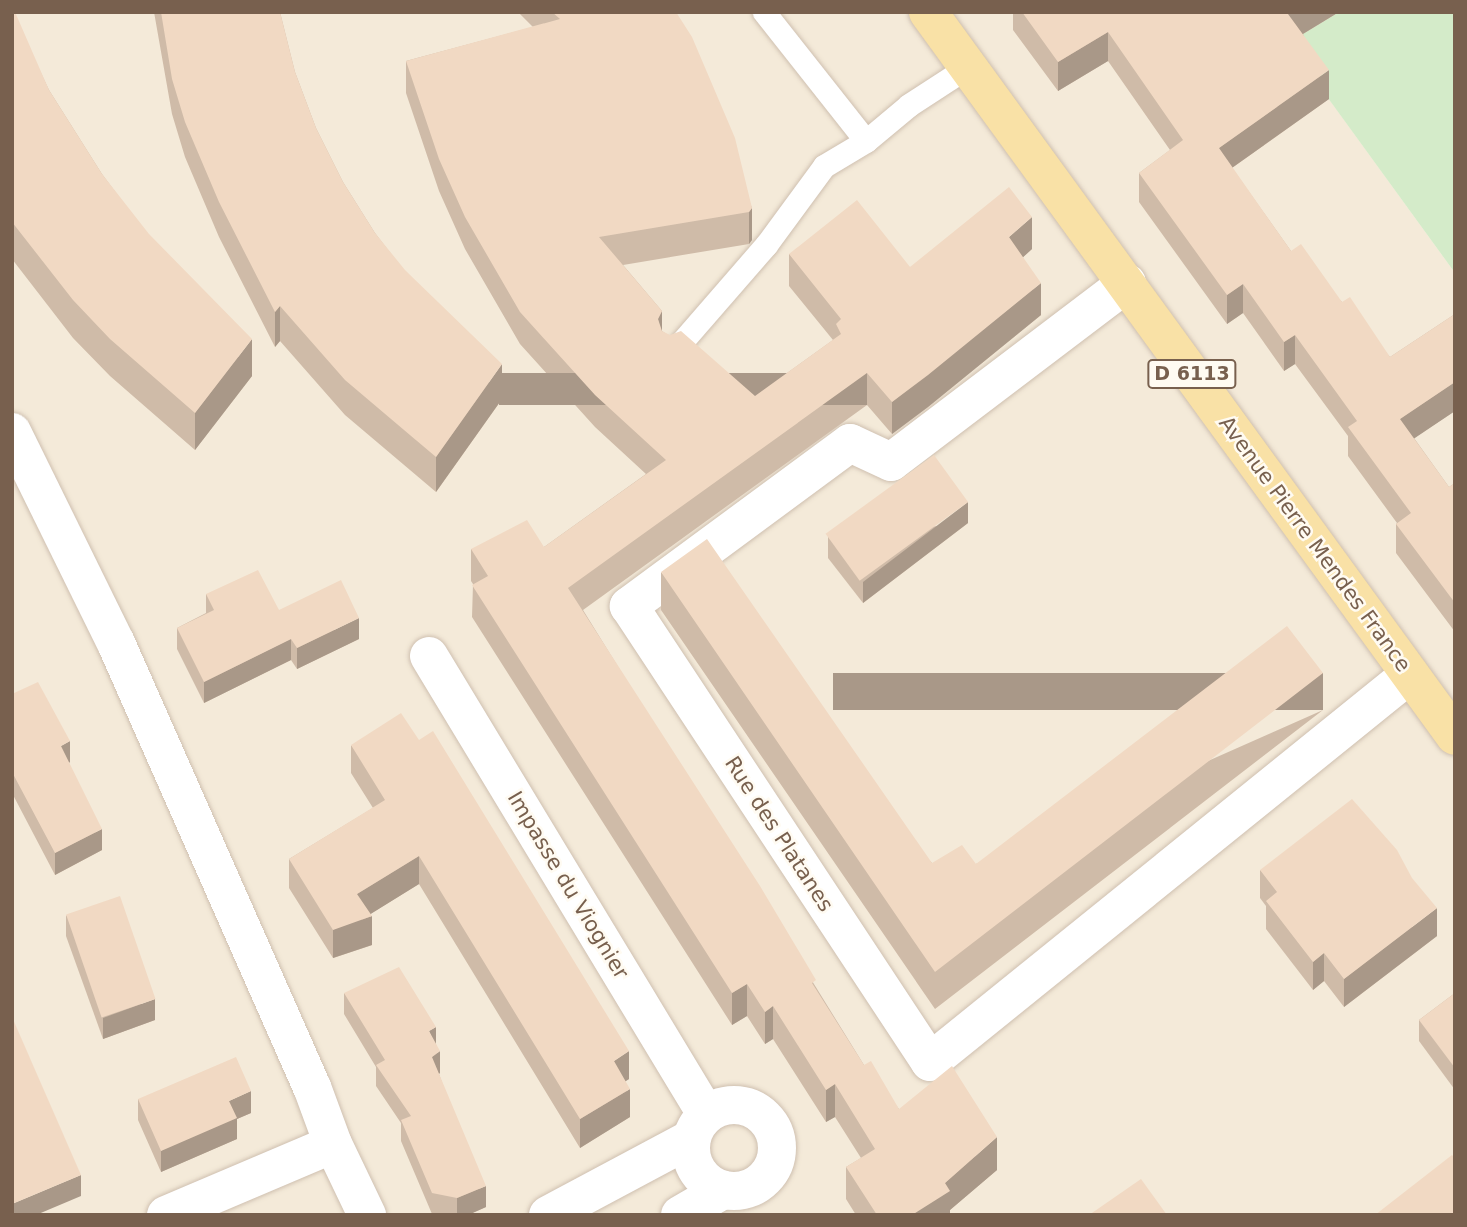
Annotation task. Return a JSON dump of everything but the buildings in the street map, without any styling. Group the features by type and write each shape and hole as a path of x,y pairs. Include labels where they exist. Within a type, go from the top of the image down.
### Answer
{"main road":[{"name":"Avenue Pierre Mendes France","path":"928,12 966,68 1127,283 1455,737"}],"street":[{"name":"Rue des Platanes","path":"1127,283 891,463 850,443 629,606 930,1062 1409,675"},
{"path":"12,432 116,643 312,1087 333,1143 367,1215"},
{"name":"Impasse du Viognier","path":"429,656 699,1126"},
{"path":"548,1215 699,1126 719,1107 734,1104 762,1113 778,1138 774,1167 748,1197 680,1215"},
{"path":"699,1126 694,1165 711,1185 748,1197"},
{"path":"166,1215 333,1143"}],"lane":[{"path":"764,12 866,141"},
{"path":"672,353 766,245 824,166 866,141 909,105 966,68"}],"shaded area":[{"path":"12,12 1339,12 1289,44 1455,273 1455,1215 12,1215"}],"green space":[{"path":"1339,12 1455,12 1455,273 1288,43"}]}
